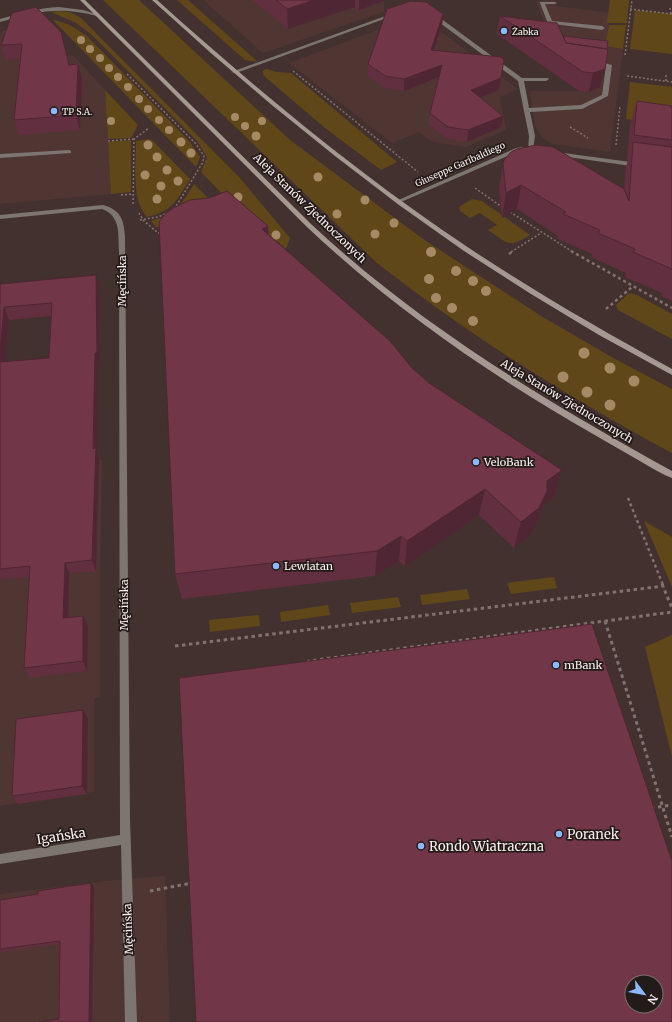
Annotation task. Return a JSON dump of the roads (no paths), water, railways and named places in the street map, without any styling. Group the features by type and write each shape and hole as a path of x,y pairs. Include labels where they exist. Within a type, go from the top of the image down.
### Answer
{"main road":[{"name":"Aleja Stanów Zjednoczonych","path":"82,0 307,224 356,268 419,318 509,380 562,413 672,475"},
{"path":"154,0 234,72 303,129 399,201 530,291 626,348 672,372"}],"street":[{"path":"553,30 542,3 555,3"},
{"path":"0,21 45,6 80,10 97,15"},
{"path":"427,11 521,80 546,79"},
{"path":"234,72 396,14"},
{"path":"550,22 602,28"},
{"path":"287,46 293,51"},
{"path":"528,110 582,107 605,96 609,65 587,62"},
{"path":"521,80 532,136 530,150"},
{"name":"Giuseppe Garibaldiego","path":"399,201 518,149 538,151"},
{"path":"0,156 69,152"},
{"path":"546,152 643,165"},
{"name":"Męcińska","path":"0,217 103,207 114,211 120,223 122,259 126,839 131,1022"},
{"name":"Igańska","path":"0,859 126,839"}],"place":[{"name":"Żabka","path":"504,31"},
{"name":"TP S.A.","path":"54,111"},
{"name":"VeloBank","path":"476,462"},
{"name":"Lewiatan","path":"276,566"},
{"name":"mBank","path":"556,665"},
{"name":"Poranek","path":"559,834"},
{"name":"Rondo Wiatraczna","path":"421,846"}]}
